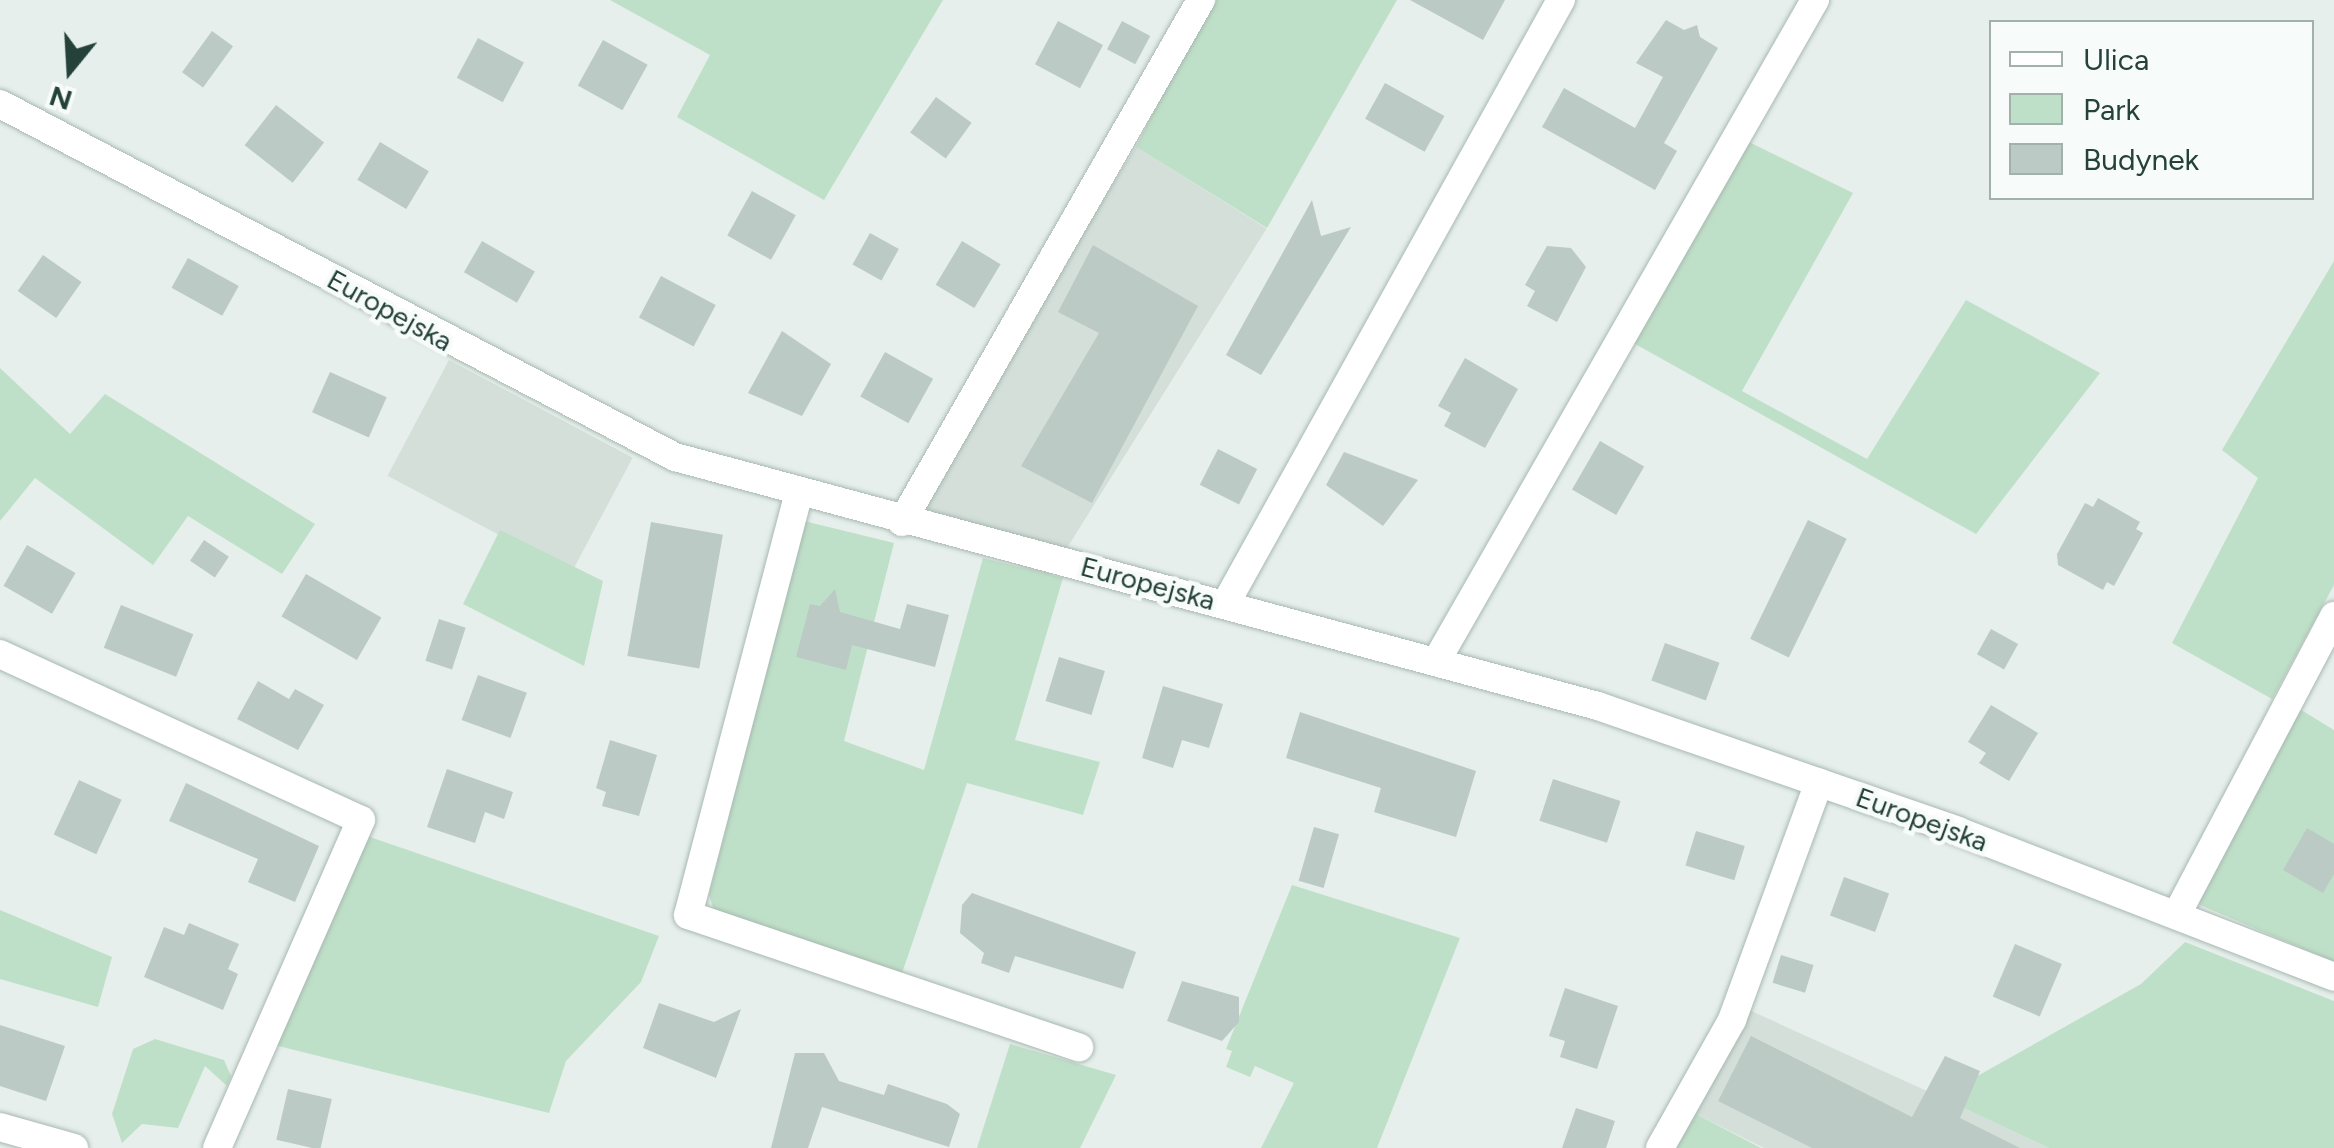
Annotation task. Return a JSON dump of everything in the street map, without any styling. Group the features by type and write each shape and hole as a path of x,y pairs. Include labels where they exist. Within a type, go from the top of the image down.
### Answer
{"street":[{"path":"902,522 1201,0"},
{"path":"1226,603 1561,0"},
{"path":"1438,660 1815,0"},
{"name":"Europejska","path":"0,104 636,441 798,496 1438,660 1819,782 2334,976"},
{"path":"798,496 688,915 1079,1048"},
{"path":"2177,914 2334,616"},
{"path":"0,654 361,820 216,1148"},
{"path":"1660,1148 1732,1020 1819,782"},
{"path":"0,1127 74,1148"}],"shaded area":[{"path":"1136,147 1267,229 1046,582 915,501"},
{"path":"449,360 633,458 571,573 387,476"},
{"path":"1747,1009 2049,1148 1764,1148 1692,1112"}],"green space":[{"path":"610,0 943,0 824,200 677,117 710,55"},
{"path":"1211,0 1397,0 1267,228 1136,147"},
{"path":"1749,142 1853,193 1742,391 1867,459 1966,300 2100,373 1976,534 1628,340"},
{"path":"2334,261 2334,585 2272,699 2172,643 2258,478 2222,450"},
{"path":"0,368 70,434 105,394 315,524 282,574 188,516 153,565 35,478 0,521"},
{"path":"804,521 894,543 844,741 924,770 983,558 1063,578 1015,740 1100,762 1083,815 967,783 900,979 714,911 709,895"},
{"path":"500,530 603,581 584,666 463,604"},
{"path":"2293,705 2334,730 2334,962 2200,905 2196,895"},
{"path":"367,836 659,936 641,982 566,1061 549,1113 274,1045"},
{"path":"1292,885 1460,938 1377,1148 1261,1148 1294,1083 1255,1066 1250,1077 1226,1067 1232,1051 1226,1049"},
{"path":"0,910 112,957 98,1007 0,979"},
{"path":"2185,942 2334,1001 2334,1148 2049,1148 1940,1097 2141,984"},
{"path":"155,1039 224,1060 231,1076 227,1086 205,1066 178,1128 142,1124 122,1143 112,1114 133,1049"},
{"path":"1010,1044 1116,1075 1080,1148 977,1148"},
{"path":"1692,1112 1761,1148 1672,1148"}],"building":[{"path":"1410,0 1505,0 1483,40"},
{"path":"1666,20 1684,30 1697,25 1700,37 1718,48 1664,143 1677,151 1655,190 1542,127 1564,88 1635,128 1663,77 1636,63"},
{"path":"1058,21 1103,45 1080,88 1035,64"},
{"path":"1122,21 1150,36 1135,64 1107,49"},
{"path":"212,31 233,46 203,88 182,72"},
{"path":"478,38 524,62 503,102 457,78"},
{"path":"603,40 648,65 622,110 578,85"},
{"path":"1385,83 1444,116 1425,152 1365,119"},
{"path":"936,97 972,123 946,158 910,133"},
{"path":"276,105 324,143 293,183 245,145"},
{"path":"380,142 429,171 406,209 357,180"},
{"path":"752,191 796,215 771,260 727,236"},
{"path":"1312,200 1321,236 1351,227 1261,375 1226,355"},
{"path":"870,233 899,249 881,280 853,264"},
{"path":"482,241 535,272 517,303 464,272"},
{"path":"962,241 1001,264 974,308 936,285"},
{"path":"1093,245 1198,306 1092,503 1021,466 1099,333 1058,312"},
{"path":"1547,246 1571,248 1586,267 1557,322 1527,306 1535,291 1525,285"},
{"path":"43,255 82,282 56,318 18,291"},
{"path":"188,258 239,286 222,316 172,288"},
{"path":"661,276 716,305 694,347 639,317"},
{"path":"782,331 831,364 802,416 748,393"},
{"path":"885,352 933,379 908,423 860,397"},
{"path":"1465,358 1518,389 1485,448 1444,426 1451,413 1438,406"},
{"path":"330,372 387,397 369,437 312,412"},
{"path":"1600,441 1644,466 1616,515 1572,489"},
{"path":"1218,449 1257,469 1239,505 1200,485"},
{"path":"1344,452 1418,480 1383,526 1326,485"},
{"path":"2098,498 2140,522 2136,529 2143,533 2114,586 2107,582 2103,590 2058,565 2057,554 2085,503 2093,507"},
{"path":"1808,520 1847,539 1789,657 1750,639"},
{"path":"651,522 723,535 699,669 627,656"},
{"path":"204,540 229,557 215,578 190,561"},
{"path":"27,545 75,573 52,614 4,586"},
{"path":"306,574 381,618 357,660 282,616"},
{"path":"835,589 840,612 900,629 907,604 949,615 935,667 852,645 846,670 796,657 810,604 820,606"},
{"path":"121,605 193,634 176,677 104,648"},
{"path":"439,619 466,628 452,669 425,661"},
{"path":"1991,629 2018,644 2004,669 1977,654"},
{"path":"1665,643 1720,663 1706,700 1651,681"},
{"path":"1059,657 1105,671 1091,715 1046,701"},
{"path":"478,675 527,693 510,738 462,720"},
{"path":"258,681 289,699 295,689 324,705 298,750 237,719"},
{"path":"1163,686 1223,704 1209,748 1182,740 1173,768 1142,758"},
{"path":"1991,705 2038,733 2009,781 1979,763 1986,753 1968,742"},
{"path":"1300,712 1476,771 1456,837 1374,812 1381,788 1286,758"},
{"path":"610,740 657,755 639,816 602,806 606,792 596,788"},
{"path":"447,769 513,792 504,819 485,812 475,843 427,827"},
{"path":"1553,779 1621,801 1607,843 1539,821"},
{"path":"79,780 122,800 96,854 54,834"},
{"path":"186,783 319,846 295,902 248,882 258,859 169,821"},
{"path":"1314,827 1339,834 1324,888 1299,881"},
{"path":"2307,828 2334,844 2334,874 2323,893 2283,870"},
{"path":"1696,831 1745,846 1734,880 1685,865"},
{"path":"1844,877 1889,893 1875,932 1830,916"},
{"path":"972,893 1136,952 1123,989 1015,956 1009,973 981,963 984,953 960,933 962,905"},
{"path":"189,923 239,944 228,969 238,974 223,1010 144,977 164,927 184,935"},
{"path":"2015,944 2062,964 2040,1016 1993,996"},
{"path":"1781,955 1814,965 1805,993 1773,983"},
{"path":"1182,981 1239,997 1239,1022 1222,1041 1167,1021"},
{"path":"1565,988 1618,1006 1597,1069 1560,1057 1565,1041 1549,1036"},
{"path":"659,1003 714,1022 741,1009 716,1078 643,1048"},
{"path":"0,1025 65,1046 46,1101 0,1086"},
{"path":"1751,1036 1912,1117 1945,1056 1980,1071 1960,1118 2020,1148 1812,1148 1718,1101"},
{"path":"795,1053 824,1053 839,1081 884,1095 888,1084 947,1104 960,1114 949,1147 822,1107 808,1148 771,1148"},
{"path":"288,1089 332,1099 321,1148 276,1140"},
{"path":"1576,1108 1615,1121 1606,1148 1562,1148"}]}
